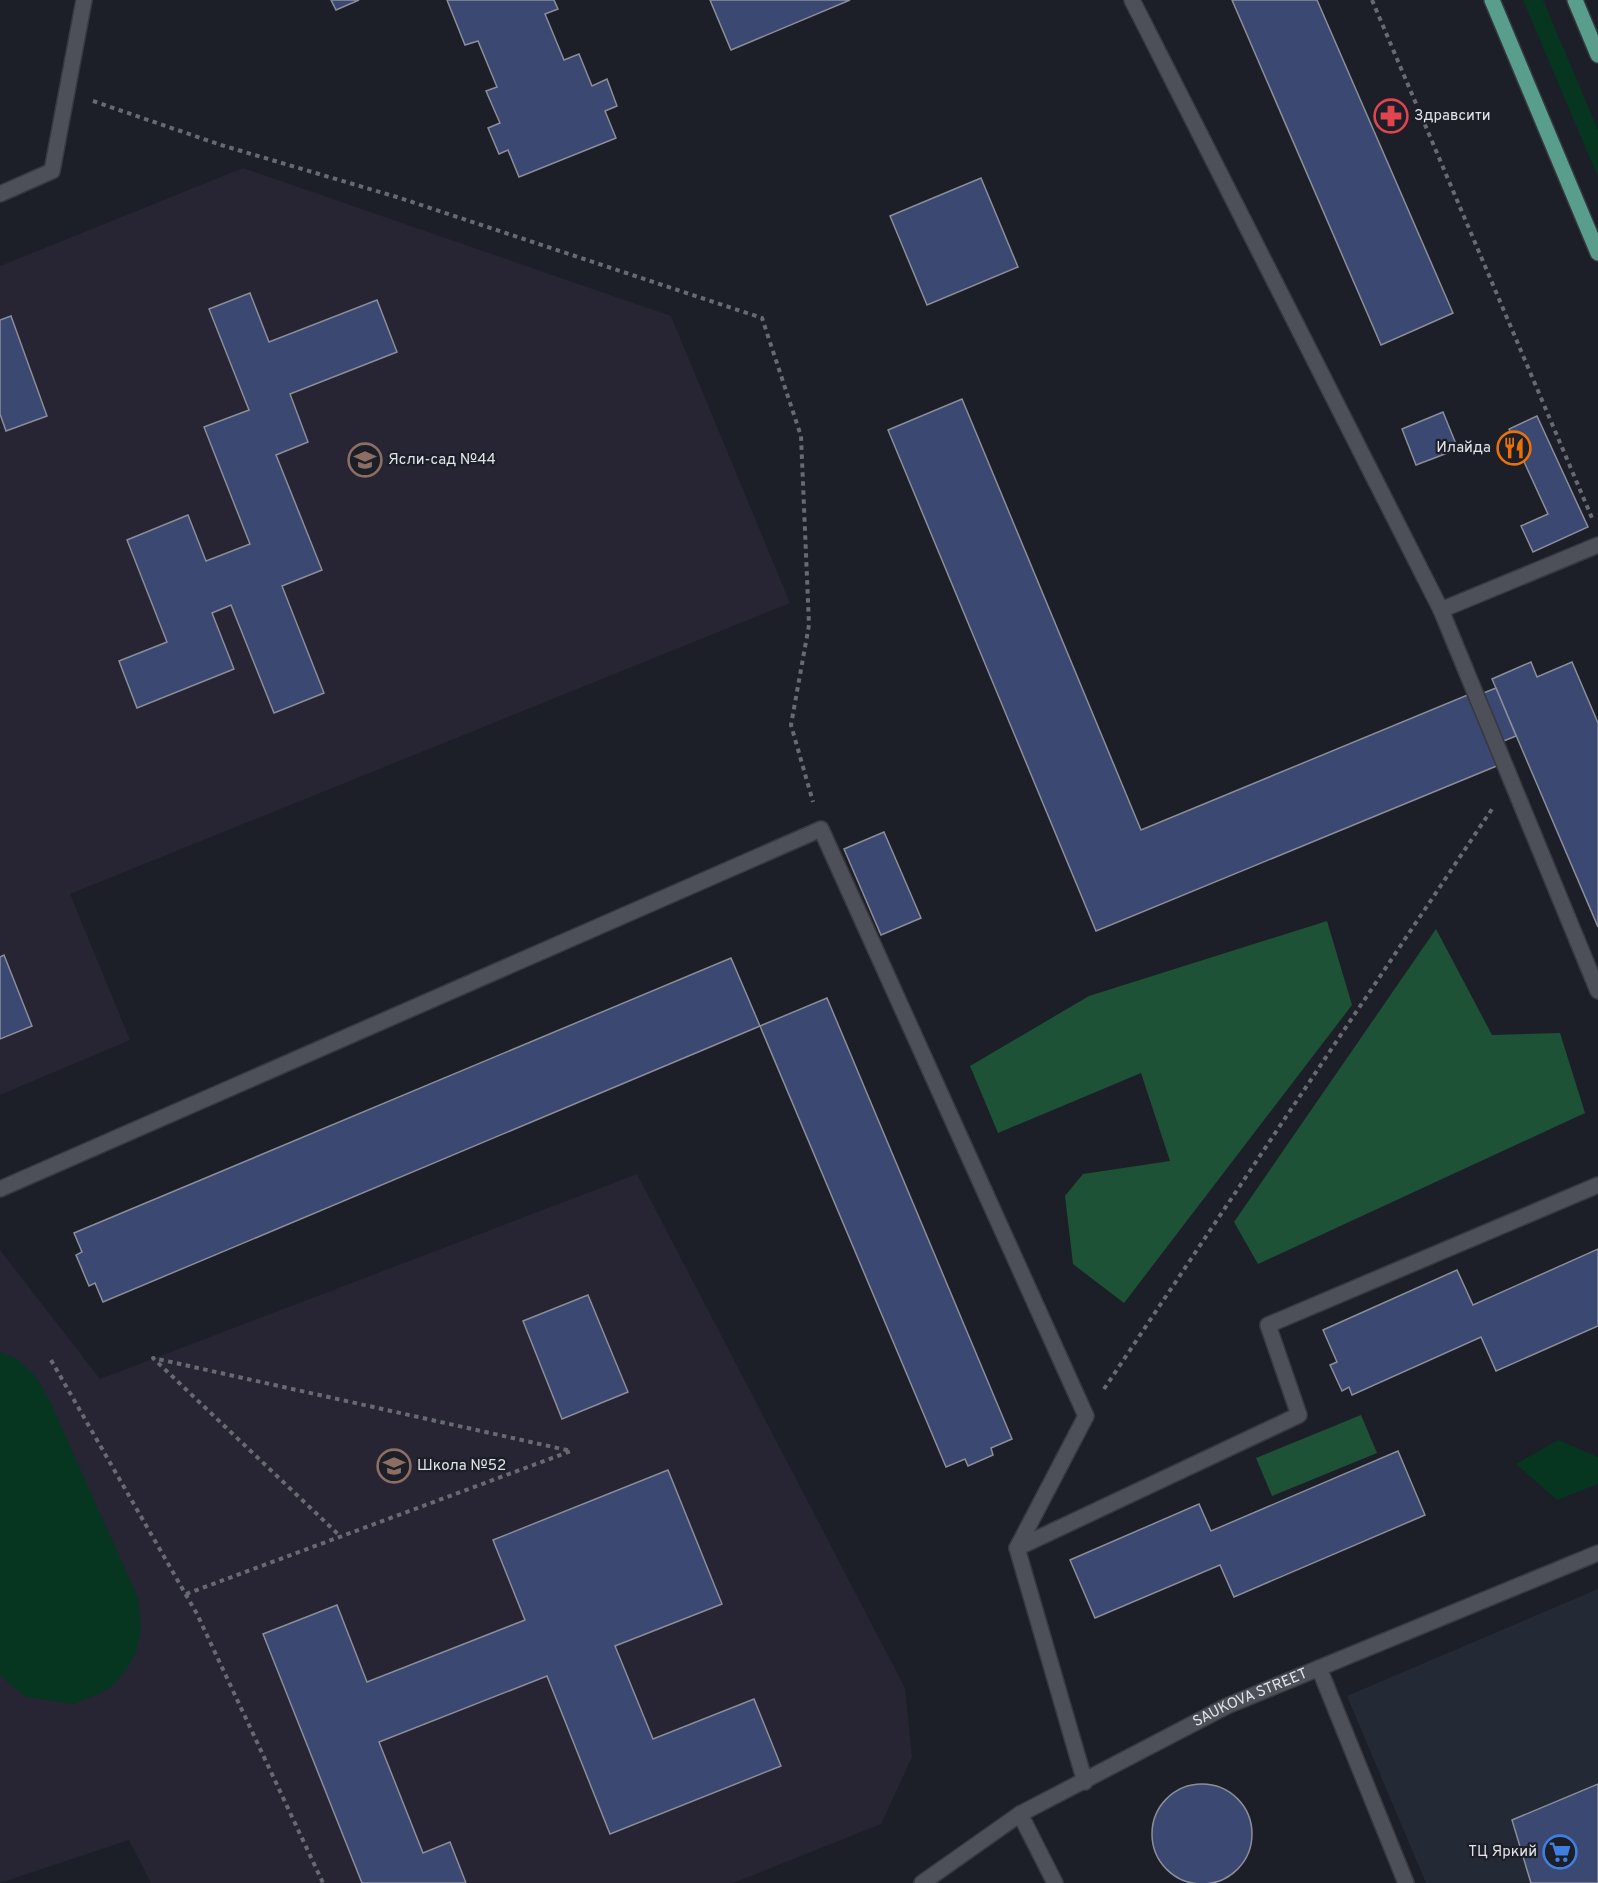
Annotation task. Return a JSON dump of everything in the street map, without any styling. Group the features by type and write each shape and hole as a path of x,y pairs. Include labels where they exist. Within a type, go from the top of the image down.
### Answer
{"main road":[{"path":"1492,0 1598,253"},
{"path":"1575,0 1598,55"}],"street":[{"path":"0,194 52,171 84,0"},
{"path":"1132,0 1440,610 1598,991"},
{"path":"1440,610 1598,545"},
{"path":"0,1189 821,829 1086,1416 1017,1548 1085,1782"},
{"path":"1017,1548 1299,1415 1268,1325 1598,1185"},
{"name":"SAUKOVA STREET","path":"922,1883 1020,1814 1227,1706 1598,1553"},
{"path":"1319,1668 1407,1883"},
{"path":"1020,1814 1055,1883"}],"path":[{"path":"1372,0 1593,522"},
{"path":"67,92 210,141 399,198 762,318 801,436 809,625 791,725 821,829"},
{"path":"1086,1416 1511,781"},
{"path":"186,1594 571,1451 153,1358 340,1536"},
{"path":"51,1360 186,1594 323,1883"}],"shaded area":[{"name":"Ясли-сад №44","path":"243,168 671,316 790,603 70,894 130,1040 0,1095 0,266"},
{"name":"Школа №52","path":"637,1174 905,1688 912,1757 881,1824 733,1883 151,1883 129,1840 0,1883 0,1250 100,1379"},
{"path":"1598,1589 1598,1883 1426,1883 1347,1696"}],"green space":[{"path":"1523,0 1543,0 1598,130 1598,177"},
{"path":"1327,921 1352,1005 1124,1303 1073,1264 1065,1196 1083,1174 1170,1161 1141,1073 998,1133 970,1066 1089,996"},
{"path":"1436,929 1492,1035 1560,1033 1585,1113 1258,1264 1234,1222"},
{"path":"0,1352 16,1358 36,1377 49,1399 138,1598 141,1627 137,1651 127,1669 109,1689 74,1704 26,1697 0,1676"},
{"path":"1361,1415 1377,1453 1272,1496 1256,1458"},
{"path":"1558,1440 1598,1457 1598,1484 1557,1500 1516,1464"}],"building":[{"path":"331,0 359,0 336,10"},
{"path":"447,0 554,0 558,9 545,14 564,60 579,54 592,86 607,79 617,106 605,111 616,138 519,177 508,150 499,154 488,128 500,123 486,91 497,87 478,41 465,45"},
{"path":"710,0 850,0 731,50"},
{"path":"1232,0 1317,0 1453,313 1381,345"},
{"path":"981,178 1018,267 927,305 890,216"},
{"path":"250,293 269,342 377,300 397,352 290,394 308,442 276,455 322,570 282,586 324,693 274,713 231,605 212,613 234,669 137,708 119,661 167,642 127,540 188,515 206,561 250,544 204,427 249,410 209,309"},
{"path":"11,316 47,416 6,431 0,414 0,320"},
{"path":"962,399 1141,830 1470,694 1499,765 1096,931 888,430"},
{"path":"1443,412 1458,449 1416,465 1402,429"},
{"path":"1537,416 1588,527 1533,552 1521,526 1548,514 1509,429"},
{"path":"1531,662 1537,677 1572,662 1598,723 1598,927 1492,679"},
{"path":"1496,688 1516,736 1491,746 1471,698"},
{"path":"884,832 921,918 881,935 844,849"},
{"path":"4,955 32,1026 0,1039 0,957"},
{"path":"731,958 760,1026 103,1302 95,1283 89,1286 76,1255 82,1252 74,1233"},
{"path":"827,998 1012,1439 991,1448 993,1455 968,1466 965,1459 946,1467 760,1026"},
{"path":"1598,1249 1598,1326 1496,1371 1481,1337 1352,1395 1349,1387 1342,1391 1330,1365 1337,1362 1323,1330 1457,1270 1473,1305"},
{"path":"588,1295 628,1392 562,1419 523,1321"},
{"path":"1398,1451 1425,1515 1234,1597 1220,1565 1095,1618 1070,1560 1199,1504 1211,1531"},
{"path":"668,1470 722,1604 615,1646 653,1739 754,1699 781,1766 610,1834 547,1676 379,1742 423,1853 450,1842 466,1883 362,1883 263,1634 337,1605 367,1682 525,1620 493,1540"},
{"path":"1202,1784 1221,1787 1238,1798 1249,1815 1252,1834 1249,1853 1238,1870 1221,1881 1202,1884 1183,1881 1166,1870 1155,1853 1152,1834 1155,1815 1166,1798 1183,1787"},
{"name":"ТЦ Яркий","path":"1598,1784 1598,1883 1531,1883 1512,1820"}],"place":[{"name":"Здравсити","path":"1391,116"},
{"name":"Илайда","path":"1514,448"},
{"name":"Ясли-сад №44","path":"365,460"},
{"name":"Школа №52","path":"394,1466"},
{"name":"ТЦ Яркий","path":"1560,1852"}]}
